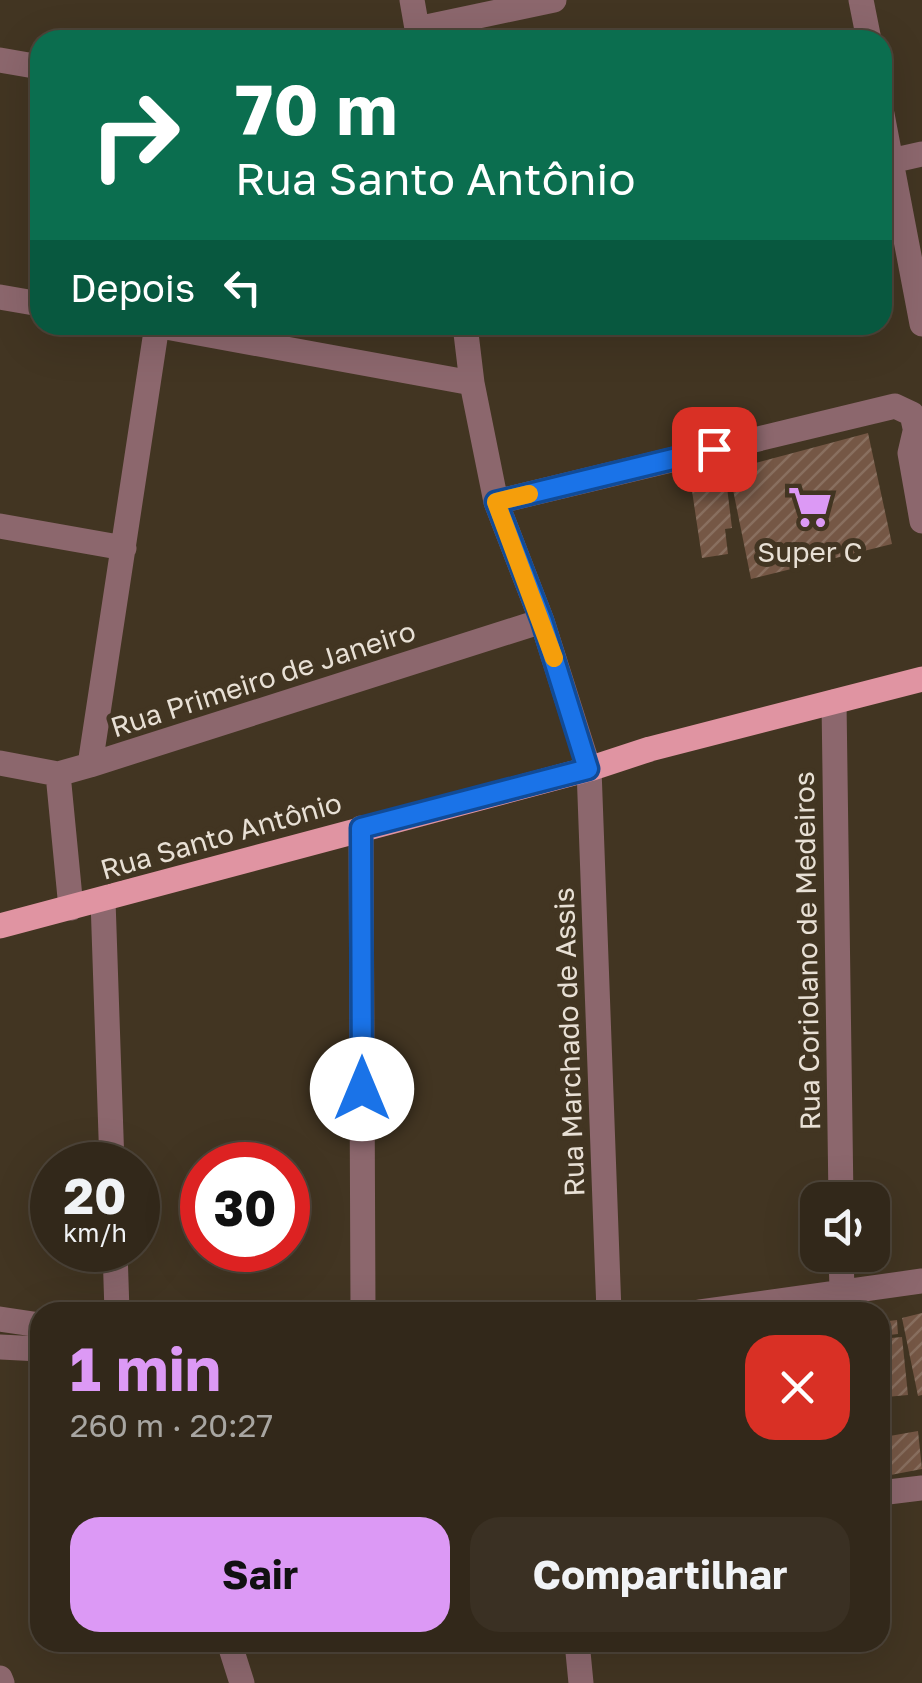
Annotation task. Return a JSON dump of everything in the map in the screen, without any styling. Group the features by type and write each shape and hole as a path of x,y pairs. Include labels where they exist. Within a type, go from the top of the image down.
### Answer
{"main road":[{"name":"Rua Santo Antônio","path":"0,926 922,679"}],"street":[{"path":"412,0 417,30"},
{"path":"434,30 554,0"},
{"path":"862,0 867,30"},
{"path":"0,60 30,65"},
{"path":"892,161 922,154"},
{"path":"892,185 922,324"},
{"path":"0,297 30,302"},
{"path":"90,765 155,335"},
{"path":"210,335 472,383"},
{"name":"Rua Marchado de Assis","path":"467,335 472,383 496,502 542,621 588,769 609,1302"},
{"path":"496,502 895,406 912,414 920,427 910,453 922,521"},
{"path":"0,526 124,548"},
{"name":"Rua Primeiro de Janeiro","path":"0,763 58,774 542,621"},
{"name":"Rua Coriolano de Medeiros","path":"834,702 840,1182"},
{"path":"58,774 70,908"},
{"path":"361,828 363,1302"},
{"path":"104,900 111,1142"},
{"path":"115,1272 116,1302"},
{"path":"842,1272 842,1290"},
{"path":"765,1302 922,1281"},
{"path":"0,1320 30,1324"},
{"path":"0,1347 30,1348"},
{"path":"890,1492 922,1488"},
{"path":"231,1652 242,1683"},
{"path":"578,1652 581,1683"}],"building":[{"name":"Super C","path":"868,433 892,544 751,579 729,470"},
{"path":"726,479 732,528 725,529 728,554 702,558 691,484"},
{"path":"922,1313 922,1395 918,1396 902,1318"},
{"path":"897,1320 898,1334 890,1335 890,1321"},
{"path":"902,1337 908,1395 890,1397 890,1338"},
{"path":"918,1431 922,1469 890,1475 890,1436"}],"slow traffic":[{"path":"529,494 496,502 554,658"}],"place":[{"name":"Super C","path":"810,507"}],"route":[{"path":"362,1089 361,828 588,769 542,621 496,502 714,449"}]}
